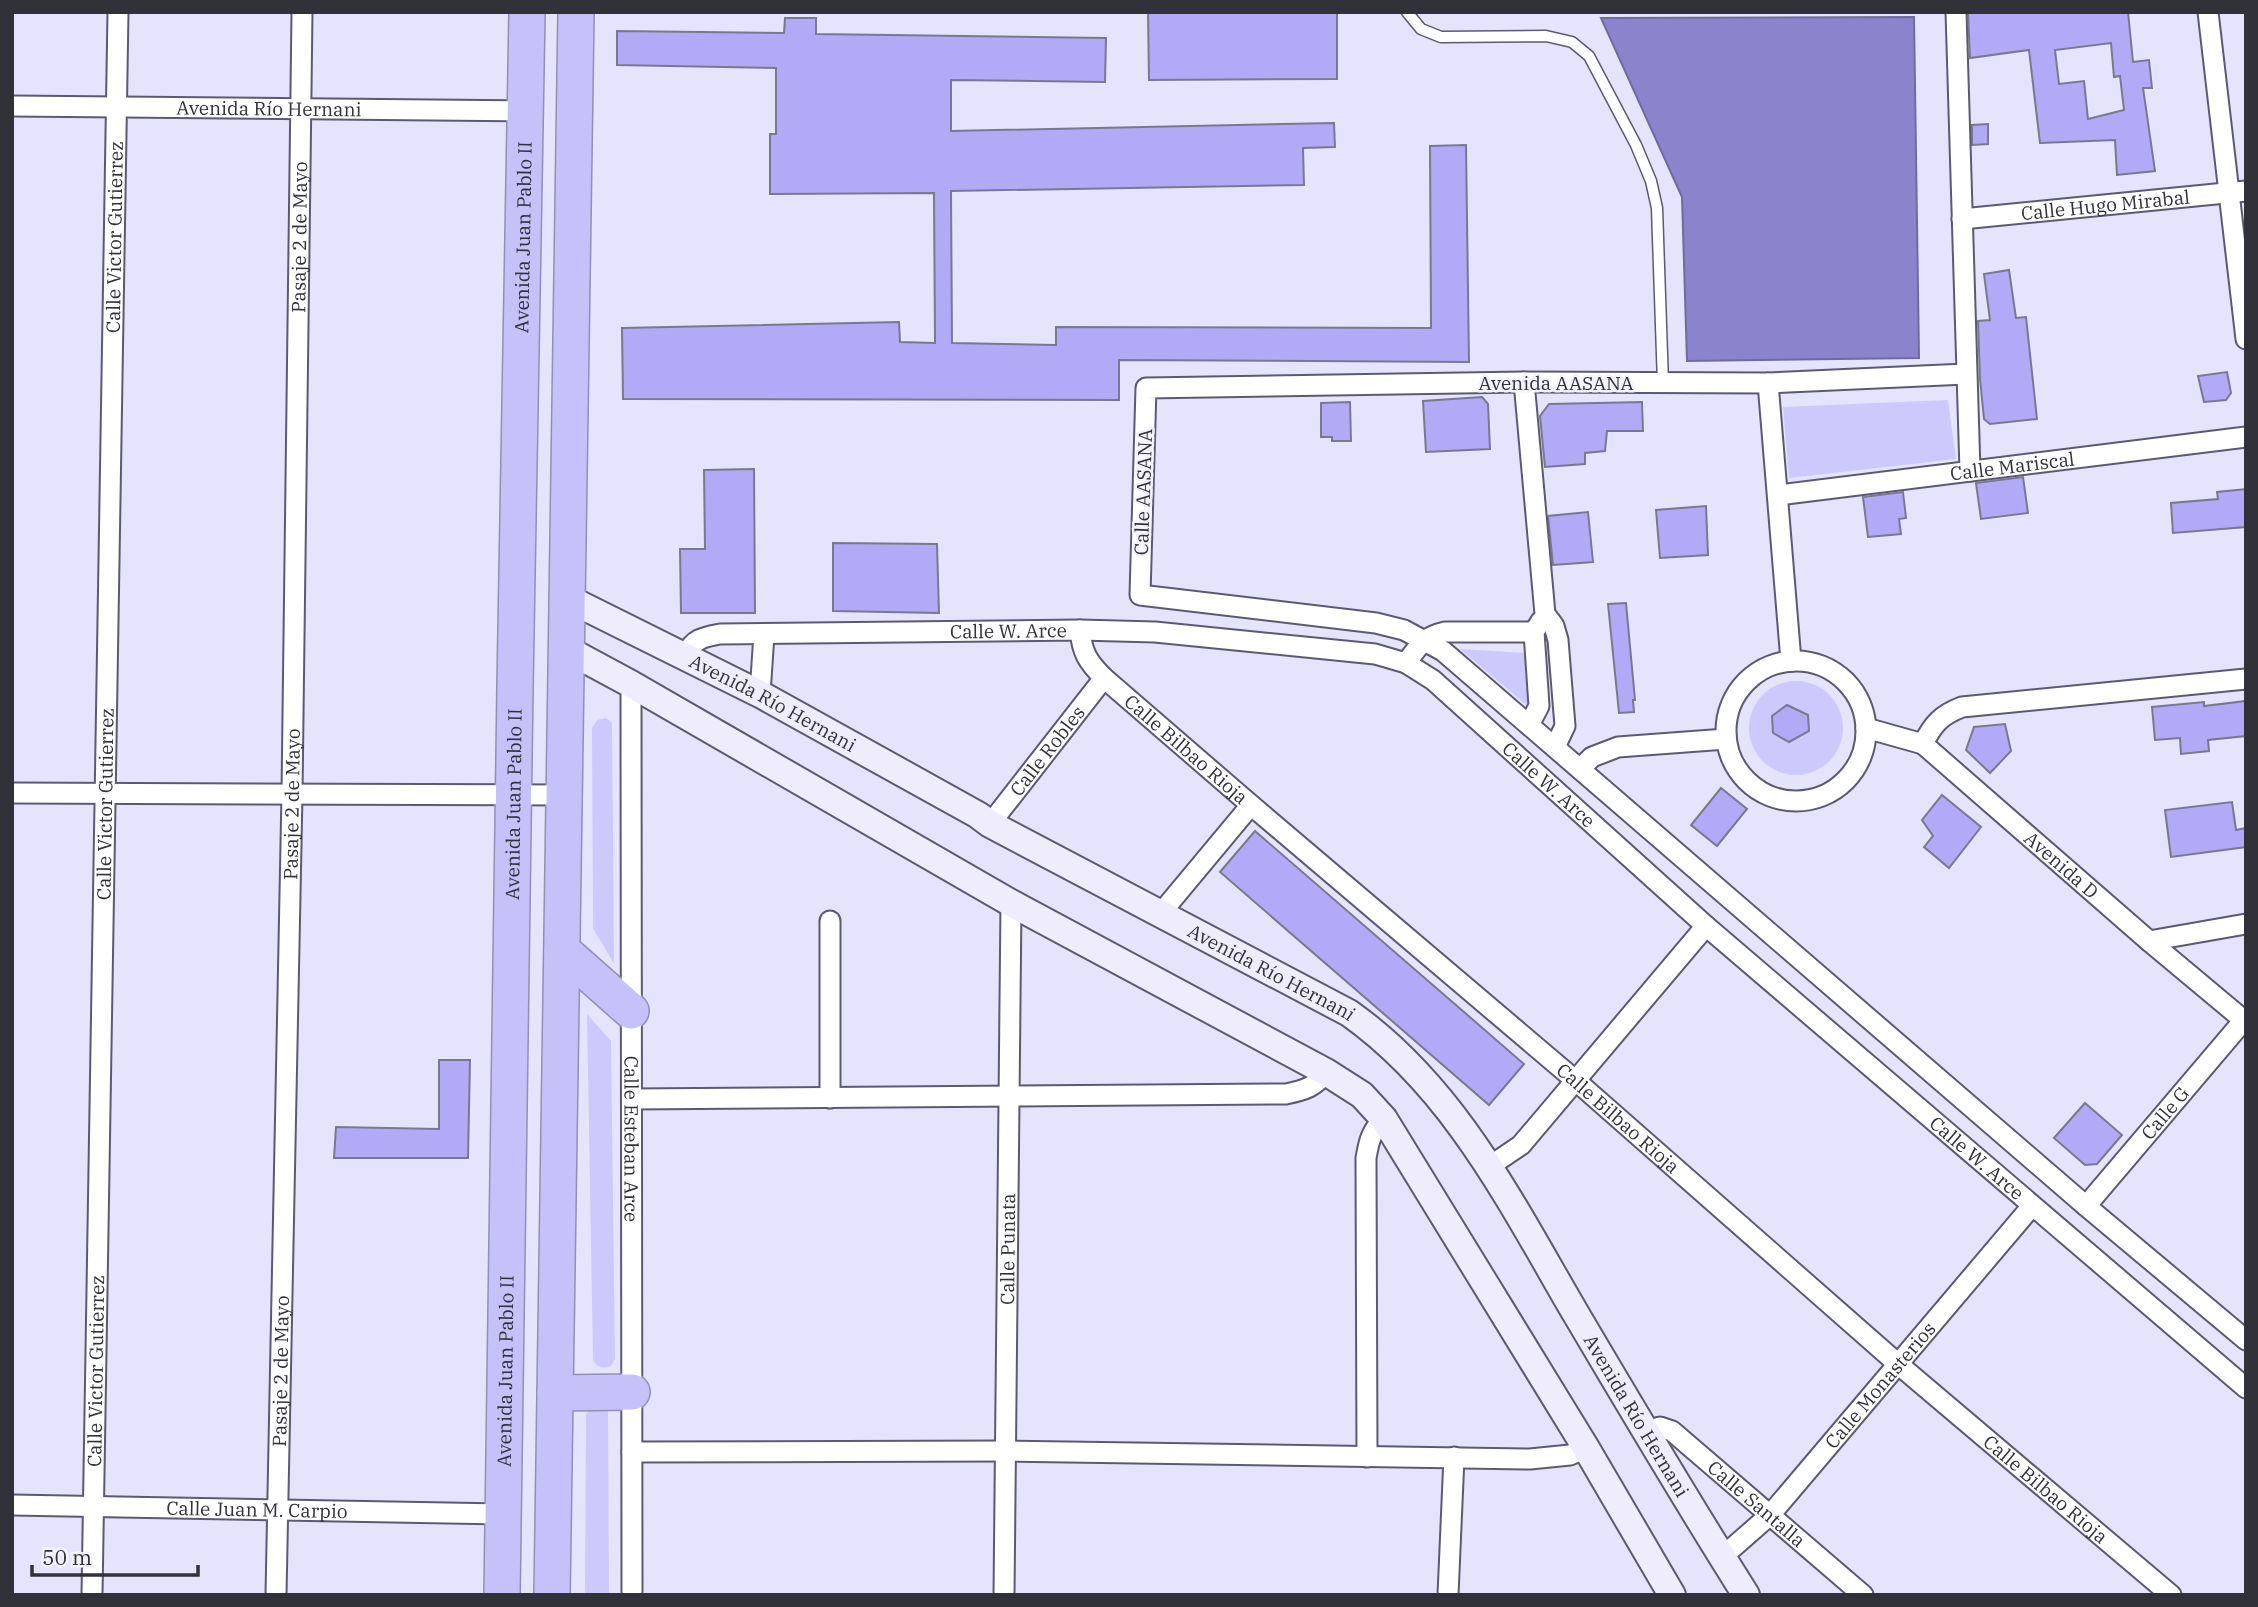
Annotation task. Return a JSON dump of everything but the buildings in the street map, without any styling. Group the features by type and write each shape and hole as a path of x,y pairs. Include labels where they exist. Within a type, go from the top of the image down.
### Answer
{"highway":[{"name":"Avenida Juan Pablo II","path":"502,1595 527,12"},
{"path":"552,1595 576,12"},
{"path":"562,950 632,1011"},
{"path":"555,1393 632,1392"}],"street":[{"name":"Calle Victor Gutierrez","path":"92,1595 118,12"},
{"name":"Pasaje 2 de Mayo","path":"276,1595 292,794 302,12"},
{"path":"1956,12 1970,471"},
{"path":"2208,12 2237,192 2246,339"},
{"name":"Avenida Río Hernani","path":"12,106 526,111"},
{"name":"Calle Hugo Mirabal","path":"1962,219 2237,192"},
{"name":"Avenida AASANA","path":"1146,388 1524,382 1768,383 1966,374"},
{"path":"1524,382 1545,614 1554,626 1558,640 1565,726 1555,747"},
{"path":"1768,383 1791,661"},
{"name":"Calle AASANA","path":"1140,595 1146,388"},
{"name":"Calle Mariscal","path":"1778,495 2246,438"},
{"name":"Calle W. Arce","path":"1140,595 1376,623 1404,630 1443,651 2086,1206 2246,1340"},
{"name":"Avenida Río Hernani","path":"567,598 760,694 990,824 1349,1013 1378,1034 1416,1069 1490,1166 1646,1433 1746,1595"},
{"path":"1529,725 1539,706 1534,632 1545,614"},
{"name":"Calle W. Arce","path":"685,656 690,645 700,638 720,634 1080,630 1155,632 1375,654 1406,663 1433,680 1706,926 2246,1388"},
{"name":"Calle Bilbao Rioja","path":"1080,630 1081,648 1091,665 1104,677 1575,1080 1898,1364 2171,1595"},
{"path":"1406,663 1424,640 1445,632 1534,632"},
{"path":"760,694 764,634"},
{"path":"566,649 1011,903 1326,1072 1362,1095 1384,1119 1586,1448 1672,1595"},
{"path":"1791,661 1818,664 1843,678 1859,701 1866,728 1861,759 1843,783 1824,796 1801,802 1786,801 1758,790 1746,780 1736,767 1726,738 1728,713 1746,681 1767,667 1791,661"},
{"name":"Calle Robles","path":"990,824 1104,677"},
{"path":"1923,744 1932,725 1946,713 1962,707 2246,679"},
{"name":"Calle Esteban Arce","path":"631,684 632,1595"},
{"name":"Avenida D","path":"1866,728 1923,744 2245,1021"},
{"path":"1580,769 1592,757 1618,747 1726,738"},
{"path":"12,793 564,795"},
{"path":"1161,913 1251,805"},
{"name":"Calle Punata","path":"1004,1595 1011,903"},
{"path":"830,921 830,1098"},
{"path":"2149,941 2246,925"},
{"path":"1490,1166 1521,1145 1706,926"},
{"name":"Calle G","path":"2086,1206 2245,1021"},
{"path":"632,1099 1286,1094 1306,1090 1317,1084 1326,1072"},
{"path":"1367,1457 1366,1157 1369,1137 1384,1119"},
{"name":"Calle Monasterios","path":"1722,1557 1770,1515 2032,1206"},
{"name":"Calle Santalla","path":"1646,1433 1660,1427 1672,1431 1863,1595"},
{"path":"632,1452 1006,1451 1551,1458 1570,1455 1586,1448"},
{"path":"1448,1595 1454,1457"},
{"name":"Calle Juan M. Carpio","path":"12,1505 503,1514"}],"lane":[{"path":"1407,12 1421,29 1441,37 1546,36 1572,42 1589,57 1636,145 1651,181 1657,208 1663,384"}],"shaded area":[{"path":"1914,17 1919,358 1687,361 1682,197 1601,18"},
{"path":"1948,400 1956,459 1789,478 1783,407"},
{"path":"1460,649 1527,653 1531,709"},
{"path":"1796,681 1814,684 1829,695 1840,710 1843,728 1840,746 1829,761 1814,772 1796,775 1778,772 1763,761 1752,746 1749,728 1752,710 1763,695 1778,684"},
{"path":"606,718 612,723 614,964 593,928 592,728 597,720"},
{"path":"587,1014 611,1041 615,1359 611,1366 605,1367 600,1367 593,1360"},
{"path":"603,1407 608,1411 609,1595 585,1595 586,1414 591,1409"}]}
